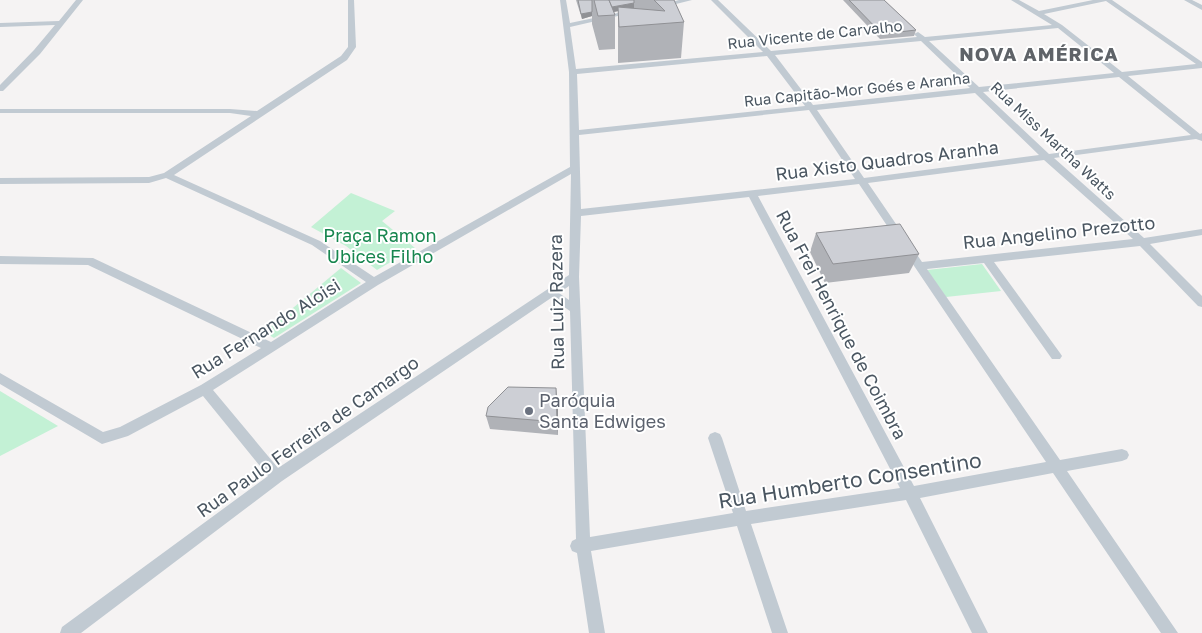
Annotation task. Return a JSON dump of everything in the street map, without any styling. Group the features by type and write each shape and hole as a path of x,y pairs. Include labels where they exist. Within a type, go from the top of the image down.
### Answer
{"street":[{"path":"0,89 37,52 80,0"},
{"path":"0,180 149,180 167,175 344,58 352,48 351,0"},
{"name":"Rua Luiz Razera","path":"563,0 568,25 573,72 576,214 574,309 580,546 597,633"},
{"path":"652,8 689,0"},
{"path":"714,0 769,53 812,109 1170,633"},
{"path":"1014,0 1060,26 1201,138"},
{"path":"1040,13 1103,0"},
{"path":"1108,0 1202,65"},
{"path":"1187,0 1202,8"},
{"path":"568,25 642,10"},
{"path":"0,25 60,23"},
{"name":"Rua Miss Martha Watts","path":"909,25 1048,158 1142,242 1202,303"},
{"name":"Rua Vicente de Carvalho","path":"573,72 1060,26"},
{"name":"Rua Capitão-Mor Goés e Aranha","path":"574,133 812,109 1202,65"},
{"path":"0,112 230,111 258,114"},
{"name":"Rua Xisto Quadros Aranha","path":"576,214 862,181 1201,138"},
{"name":"Rua Fernando Aloisi","path":"0,378 102,438 124,432 205,389 374,282 575,168"},
{"path":"167,175 316,243 374,282"},
{"name":"Rua Frei Henrique de Coimbra","path":"752,193 910,493 980,633"},
{"name":"Rua Angelino Prezotto","path":"920,266 1142,242 1202,232"},
{"path":"986,258 1056,356"},
{"path":"0,260 89,261 271,347"},
{"name":"Rua Paulo Ferreira de Camargo","path":"68,633 277,477 574,277"},
{"path":"550,293 574,309"},
{"path":"205,389 277,477"},
{"path":"715,438 780,633"},
{"name":"Rua Humberto Consentino","path":"580,546 742,518 910,493 1122,455"}],"green space":[{"name":"Praça Ramon Ubices Filho","path":"351,193 395,211 382,221 415,248 377,270 346,246 311,227"},
{"path":"982,264 1001,291 946,297 927,270"},
{"path":"341,268 361,283 274,338 264,332"},
{"path":"0,391 58,426 0,456"}],"building":[{"path":"578,0 592,0 592,12 581,14"},
{"path":"594,0 609,0 615,15 598,16"},
{"path":"609,0 634,0 634,3 612,7"},
{"path":"654,0 674,0 684,22 619,27 618,7 665,11"},
{"path":"849,0 884,0 916,30 882,34"},
{"path":"900,224 919,254 833,264 816,233"},
{"path":"508,387 556,388 557,422 486,416 488,407"}],"place":[{"name":"Paróquia Santa Edwiges","path":"529,411"}],"district":[{"name":"NOVA AMÉRICA","path":"1039,54"}]}
